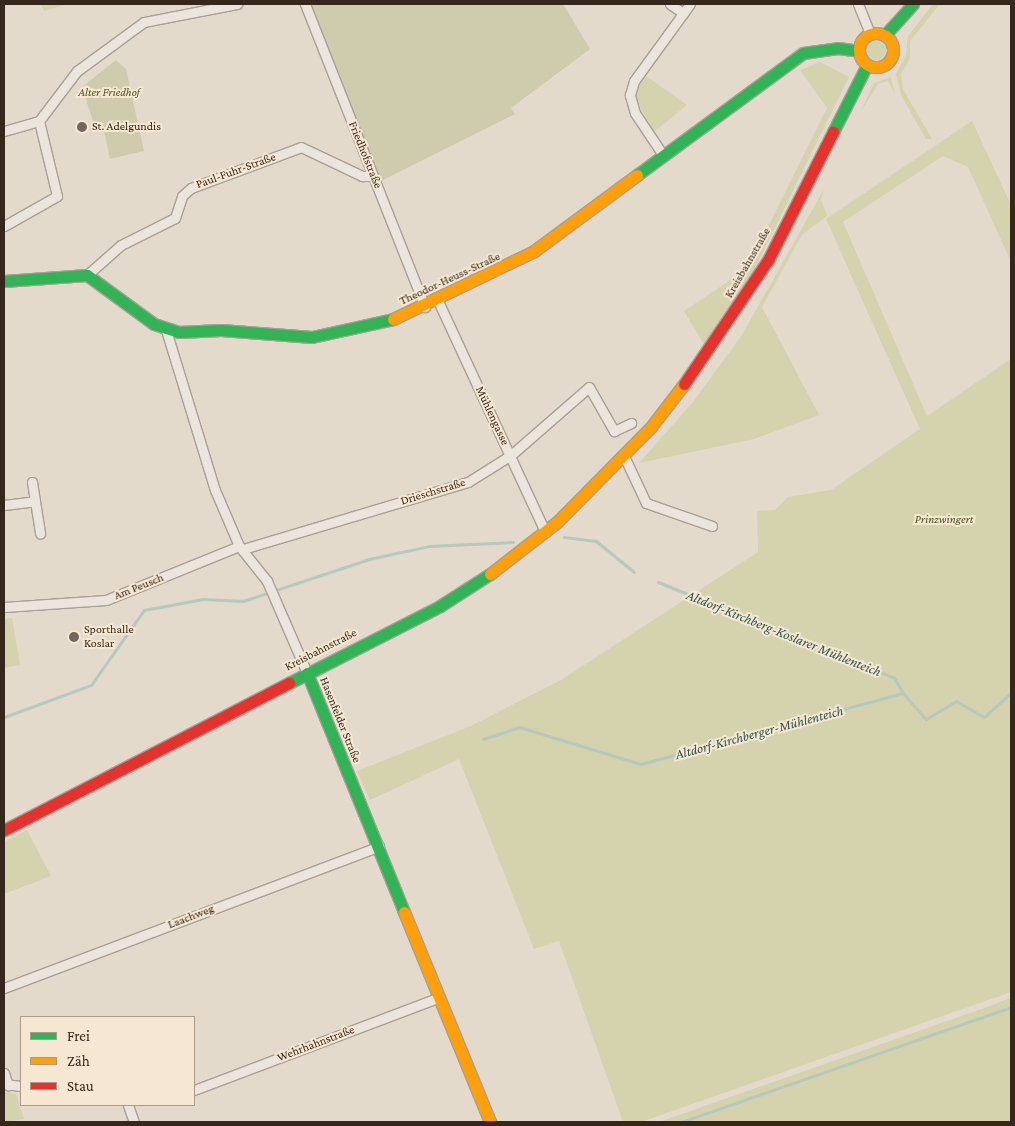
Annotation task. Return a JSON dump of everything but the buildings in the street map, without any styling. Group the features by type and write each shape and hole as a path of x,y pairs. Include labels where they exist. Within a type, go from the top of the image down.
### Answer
{"street":[{"path":"4,131 39,121 77,71 144,22 238,4"},
{"name":"Friedhofstraße","path":"304,4 425,308"},
{"path":"670,4 683,13"},
{"path":"663,155 635,113 630,95 634,81 690,4"},
{"path":"858,4 870,34"},
{"path":"885,35 913,4"},
{"path":"870,34 885,35"},
{"path":"870,34 859,51 867,65 883,66 891,59 894,48 885,35"},
{"name":"Theodor-Heuss-Straße","path":"166,330 312,337 425,308 534,251 804,53 838,48 859,51"},
{"name":"Kreisbahnstraße","path":"4,830 440,606 516,557 545,532 624,456 679,392 739,308 867,65"},
{"path":"4,226 57,196 39,121"},
{"name":"Paul-Fuhr-Straße","path":"87,275 121,246 175,218 182,196 191,188 301,147 362,176 373,176"},
{"path":"4,281 87,275 166,330"},
{"name":"Mühlengasse","path":"438,301 545,532"},
{"name":"Hasenfelder Straße","path":"166,330 215,490 241,548 267,581 277,600 379,846 438,998 490,1122"},
{"name":"Drieschstraße","path":"241,548 468,482 511,456 589,387 614,431 631,423"},
{"path":"624,456 646,504 712,526"},
{"path":"32,482 40,534"},
{"path":"4,505 35,501"},
{"name":"Am Peusch","path":"4,607 106,600 241,548"},
{"name":"Laachweg","path":"4,988 379,846"},
{"name":"Wehrhahnstraße","path":"195,1090 438,998"},
{"path":"4,1073 6,1085 20,1086"},
{"path":"128,1106 134,1122"}],"green space":[{"path":"41,4 68,4 44,11"},
{"path":"307,4 563,4 590,49 511,108 515,114 379,182"},
{"path":"933,4 940,4 910,41 910,59 901,74 903,89 932,139 926,139 901,95 896,74 906,55 908,36"},
{"path":"876,40 883,43 886,50 883,57 876,60 869,57 866,50 869,43"},
{"name":"Alter Friedhof","path":"116,60 126,69 144,151 110,159 103,126 95,128 82,87"},
{"path":"820,62 849,77 752,274 705,346 684,311 747,269 827,108 800,70"},
{"path":"646,76 687,105 654,132 636,99 638,85"},
{"path":"891,77 895,94 888,81 878,84 861,111 874,83"},
{"name":"Prinzwingert","path":"972,121 1011,205 1011,262 968,167 943,156 843,222 927,416 1011,359 1011,992 641,1122 623,1122 559,941 534,949 459,759 370,800 357,771 471,726 561,680 758,552 757,511 775,510 788,497 831,490 920,429 826,219"},
{"path":"824,189 821,200 827,216 802,235 762,307 819,415 754,439 639,463 693,402 742,335"},
{"path":"12,618 20,665 4,668 4,619"},
{"path":"27,830 51,876 4,894 4,842"},
{"path":"1011,998 1011,1122 659,1122 987,1007"},
{"path":"4,1092 16,1094 24,1119 4,1122"}],"waterway":[{"name":"Altdorf-Kirchberg-Koslarer Mühlenteich","path":"564,537 596,541 634,572"},
{"name":"Altdorf-Kirchberg-Koslarer Mühlenteich","path":"4,717 91,685 144,610 203,599 243,601 369,559 429,546 513,542"},
{"name":"Altdorf-Kirchberg-Koslarer Mühlenteich","path":"658,582 894,678 903,693"},
{"name":"Altdorf-Kirchberger-Mühlenteich","path":"483,739 519,727 641,764 903,693 926,719 956,701 984,717 1011,693"},
{"path":"681,1122 1011,1007"}],"traffic: fast":[{"path":"885,35 913,4"},
{"path":"637,175 803,53 838,48 859,51"},
{"path":"833,132 867,65"},
{"path":"4,281 87,275 154,324 179,332 221,330 312,337 393,319"},
{"path":"289,683 440,606 490,574"},
{"path":"307,673 404,912"}],"traffic: slow":[{"path":"876,33 883,34 888,38 892,43 893,50 892,57 888,62 883,66 876,67 869,66 864,62 860,57 859,50 860,43 864,38 869,34 876,33"},
{"path":"393,319 534,251 637,175"},
{"path":"490,574 557,522 651,427 684,384"},
{"path":"404,912 490,1122"}],"traffic: jam":[{"path":"684,384 768,260 833,132"},
{"path":"4,830 289,683"}],"place":[{"name":"St. Adelgundis","path":"82,127"},
{"name":"Sporthalle Koslar","path":"74,637"}]}
